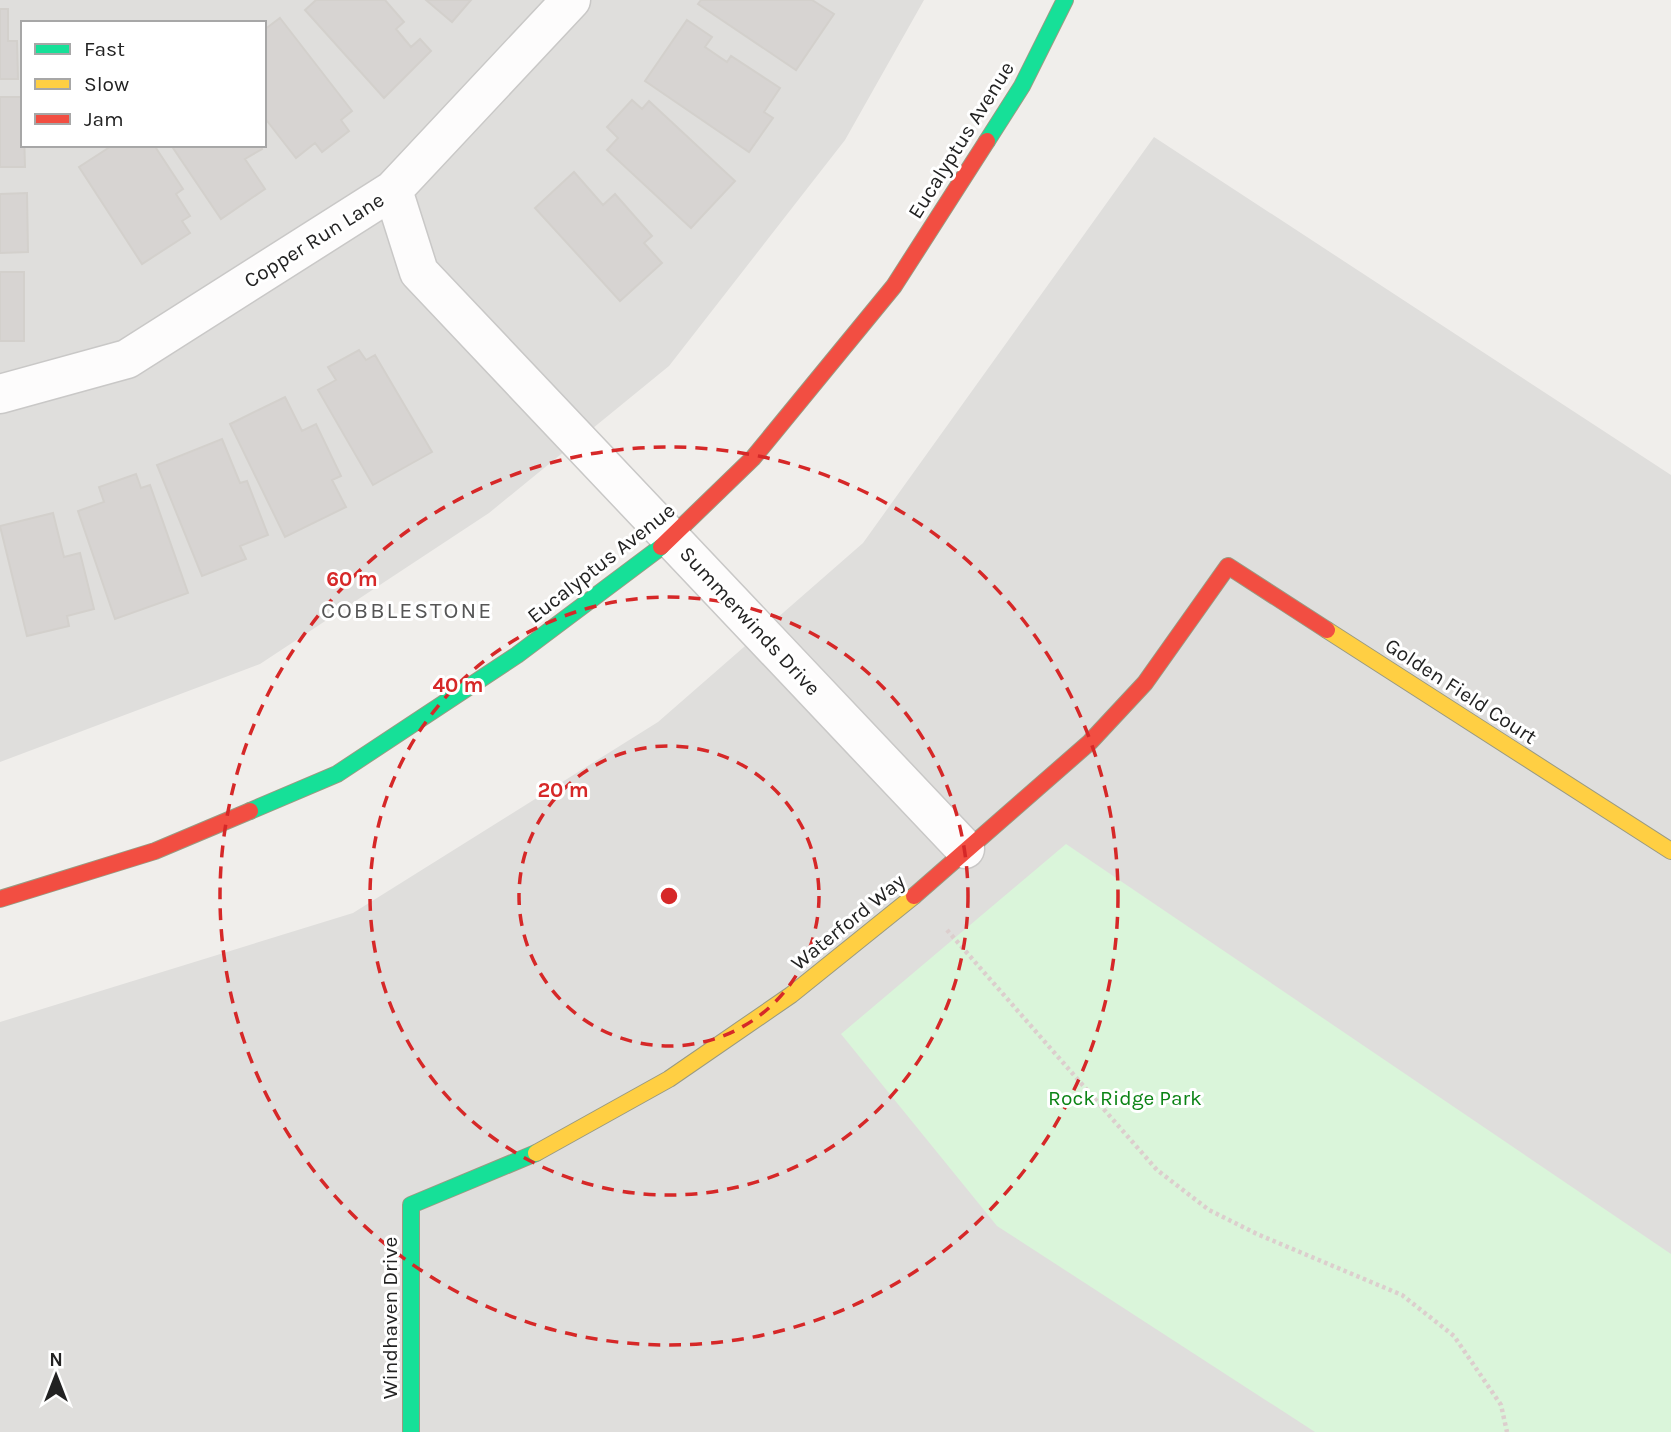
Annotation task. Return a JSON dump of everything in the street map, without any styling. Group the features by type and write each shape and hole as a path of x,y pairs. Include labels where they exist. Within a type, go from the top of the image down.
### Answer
{"street":[{"name":"Copper Run Lane","path":"0,394 127,359 393,190 570,0"},
{"name":"Eucalyptus Avenue","path":"0,899 155,851 337,774 517,655 672,539 753,457 894,286 1023,86 1065,0"},
{"name":"Summerwinds Drive","path":"393,190 419,272 965,849"},
{"name":"Waterford Way","path":"411,1205 551,1147 669,1079 791,995 917,894 965,849 1090,742 1145,683 1228,566"},
{"name":"Golden Field Court","path":"1228,566 1671,851"},
{"name":"Windhaven Drive","path":"411,1205 411,1432"}],"path":[{"path":"917,894 1157,1170 1209,1210 1257,1234 1402,1295 1454,1336 1501,1405 1507,1432"}],"shaded area":[{"path":"0,0 924,0 845,140 669,366 489,513 260,664 0,762"},
{"path":"1154,137 1671,475 1671,1432 0,1432 0,1022 353,913 658,722 863,543"}],"green space":[{"name":"Rock Ridge Park","path":"1066,844 1671,1254 1671,1432 1315,1432 997,1226 841,1034"}],"building":[{"path":"316,0 385,0 404,22 396,29 411,47 420,39 431,51 384,98 305,10"},
{"path":"426,0 471,0 452,22"},
{"path":"701,0 812,0 834,14 796,70 698,4"},
{"path":"0,9 8,9 8,41 17,41 18,79 0,79"},
{"path":"280,18 352,111 341,120 349,131 322,152 315,143 296,158 266,120 266,28"},
{"path":"687,20 712,37 705,47 727,62 731,56 780,88 764,112 773,118 749,152 645,81"},
{"path":"0,97 21,97 21,147 24,147 25,167 0,167"},
{"path":"632,100 642,109 649,101 735,181 691,228 607,150 618,138 607,127"},
{"path":"110,147 155,147 183,189 176,194 190,216 182,221 190,233 142,264 79,167"},
{"path":"172,147 261,147 262,149 245,159 265,189 221,219"},
{"path":"574,172 603,205 615,194 652,236 644,243 662,263 620,301 535,208"},
{"path":"27,193 28,252 0,253 0,194"},
{"path":"0,272 24,272 24,341 0,341"},
{"path":"359,350 366,360 375,355 432,452 373,485 318,390 336,380 328,367"},
{"path":"285,397 302,431 316,424 341,476 332,480 346,507 285,537 230,424"},
{"path":"222,439 240,483 247,481 268,535 240,546 246,559 202,576 157,465"},
{"path":"136,474 141,488 150,485 188,593 115,619 78,511 104,502 99,487"},
{"path":"53,513 64,557 80,553 94,609 67,616 69,626 27,636 0,526"}],"traffic: fast":[{"path":"987,141 1022,86 1065,0"},
{"path":"250,811 337,774 517,655 661,547"},
{"path":"411,1432 411,1205 536,1153"}],"traffic: slow":[{"path":"1327,630 1671,851"},
{"path":"536,1153 669,1079 791,995 914,896"}],"traffic: jam":[{"path":"661,547 753,458 894,286 987,141"},
{"path":"914,896 1090,742 1145,683 1228,566 1327,630"},
{"path":"0,899 155,851 250,811"}],"district":[{"name":"COBBLESTONE","path":"407,610"}]}
